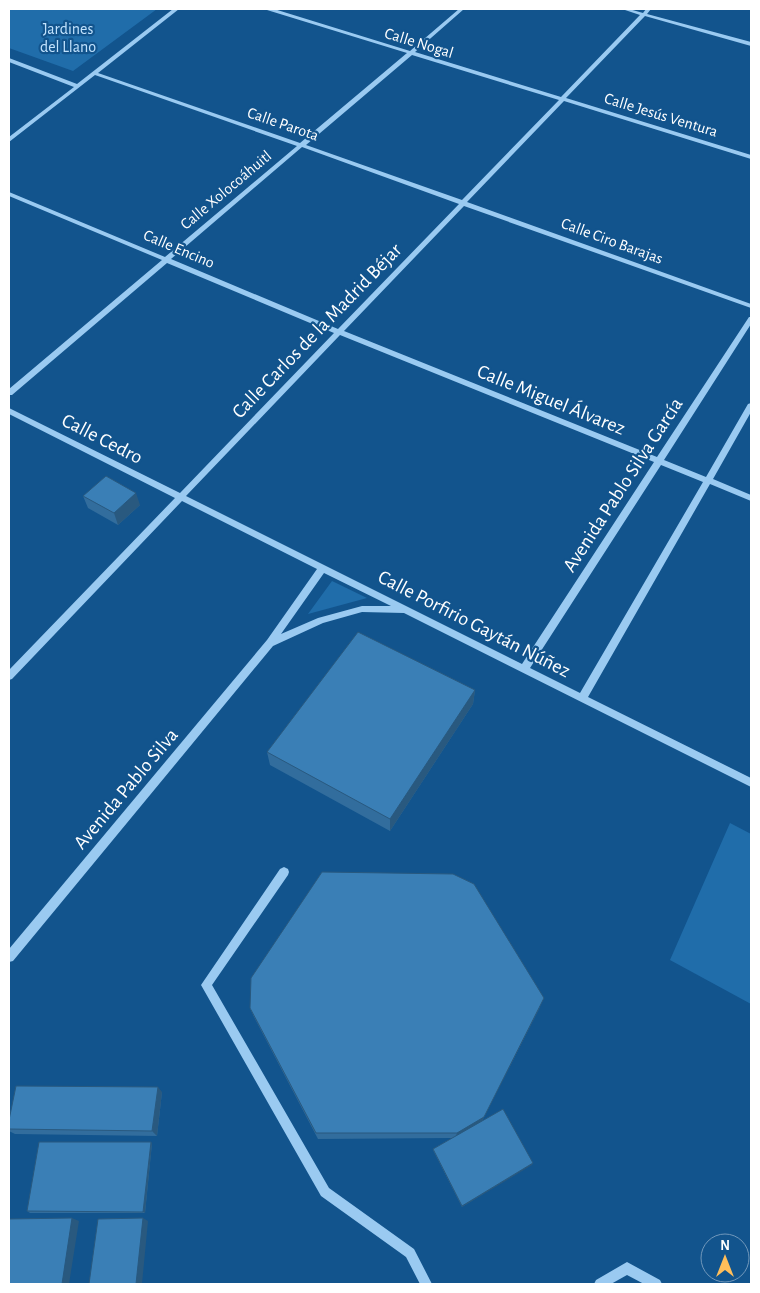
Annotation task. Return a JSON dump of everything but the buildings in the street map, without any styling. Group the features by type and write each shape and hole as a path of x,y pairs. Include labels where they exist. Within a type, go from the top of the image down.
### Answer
{"street":[{"path":"9,140 176,9"},
{"name":"Calle Nogal","path":"269,9 563,99"},
{"name":"Calle Xolocoáhuitl","path":"9,393 462,9"},
{"path":"624,9 646,11 751,44"},
{"name":"Calle Carlos de la Madrid Béjar","path":"9,676 646,11"},
{"path":"9,60 77,86"},
{"name":"Calle Parota","path":"94,73 463,202"},
{"name":"Calle Jesús Ventura","path":"563,99 751,157"},
{"name":"Calle Encino","path":"9,194 339,332"},
{"name":"Calle Ciro Barajas","path":"463,202 751,306"},
{"name":"Avenida Pablo Silva García","path":"524,669 751,319"},
{"name":"Calle Miguel Álvarez","path":"339,332 751,498"},
{"path":"582,698 751,406"},
{"name":"Calle Cedro","path":"9,411 181,497"},
{"name":"Calle Porfirio Gaytán Núñez","path":"181,497 751,783"},
{"name":"Avenida Pablo Silva","path":"9,957 270,643 323,568"},
{"name":"Avenida Pablo Silva","path":"270,643 321,620 362,609 406,610"},
{"path":"284,872 206,985 325,1192 410,1253 426,1284"},
{"path":"600,1284 627,1268 656,1284"}],"green space":[{"name":"Jardines del Llano","path":"9,9 157,9 73,71 9,48"},
{"path":"332,581 367,598 308,614"},
{"path":"730,823 751,834 751,1004 670,960"}]}
